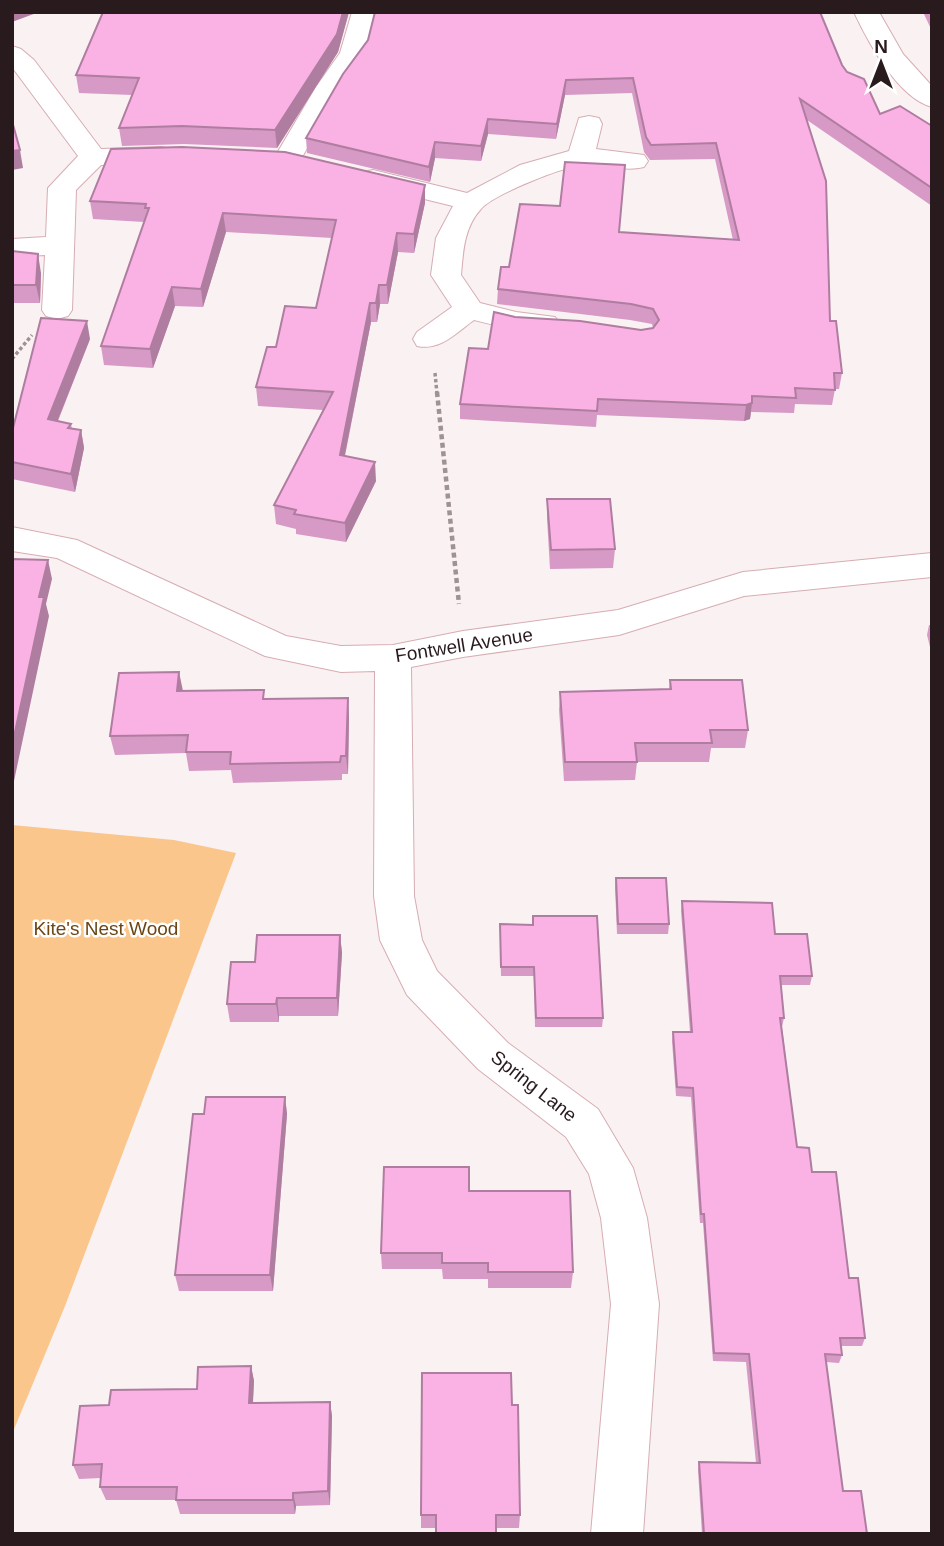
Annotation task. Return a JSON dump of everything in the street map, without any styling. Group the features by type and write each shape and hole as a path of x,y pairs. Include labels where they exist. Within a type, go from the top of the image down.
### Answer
{"street":[{"path":"286,161 329,87 353,53 365,12"},
{"path":"866,12 881,44 907,78 932,99"},
{"path":"12,54 24,65 93,157"},
{"path":"581,156 589,124"},
{"path":"57,310 62,188 93,157 184,155"},
{"path":"566,324 514,321 469,309 446,275 450,238 470,202 530,171 581,156 634,161"},
{"path":"343,171 470,202"},
{"path":"12,248 60,245"},
{"path":"428,339 469,309"},
{"name":"Fontwell Avenue","path":"12,539 65,548 278,647 341,659 393,658 463,644 619,622 743,584 932,565"},
{"name":"Spring Lane","path":"393,658 394,896 401,940 422,983 493,1056 582,1124 610,1168 624,1218 635,1304 617,1534"}],"path":[{"path":"428,339 433,354 463,644"}],"green space":[{"name":"Kite's Nest Wood","path":"12,825 174,840 236,853 65,1306 12,1434"}],"building":[{"path":"103,12 343,12 337,34 275,130 182,126 119,128 139,78 76,75"},
{"path":"375,12 820,12 842,65 847,72 864,79 880,114 900,106 932,126 932,188 800,99 826,181 830,321 836,321 842,373 834,373 835,390 795,388 796,398 752,396 752,403 746,405 598,399 597,411 460,404 469,348 488,349 494,312 515,317 580,321 641,330 653,328 659,320 653,309 631,304 498,289 501,267 509,267 520,204 560,206 565,162 625,165 619,232 739,240 716,143 651,145 646,137 633,78 566,80 557,124 488,119 481,146 435,142 429,167 306,138 343,74 368,40"},
{"path":"12,121 20,150 12,151"},
{"path":"182,147 285,152 425,185 414,234 397,233 387,285 379,285 376,303 370,303 340,455 375,462 345,523 294,514 296,510 274,505 333,392 256,387 267,347 276,347 285,306 316,308 336,220 223,213 201,289 172,287 150,349 101,346 149,208 145,208 146,204 90,201 111,149"},
{"path":"12,251 38,254 36,285 12,285"},
{"path":"41,318 87,321 48,419 71,424 68,428 81,430 71,474 12,462 12,432"},
{"path":"547,499 610,499 615,549 551,550"},
{"path":"12,559 48,560 39,597 44,597 12,746"},
{"path":"179,672 177,691 264,690 263,699 348,698 346,756 341,756 340,762 230,764 231,752 186,752 188,735 110,736 119,673"},
{"path":"670,680 742,680 748,730 710,730 712,743 635,743 637,762 565,762 560,692 671,689"},
{"path":"616,878 666,878 669,924 618,924"},
{"path":"682,901 772,903 775,934 807,934 812,976 780,976 784,1018 780,1018 797,1147 809,1148 812,1172 836,1172 849,1278 858,1278 865,1338 840,1338 842,1355 825,1354 843,1491 861,1491 867,1534 704,1534 699,1462 760,1463 749,1354 714,1353 693,1088 677,1087 673,1032 692,1032"},
{"path":"533,916 597,916 603,1018 536,1018 534,967 501,967 500,924 533,925"},
{"path":"257,935 340,935 337,998 277,998 276,1004 227,1004 231,962 255,962"},
{"path":"206,1097 285,1097 270,1275 175,1275 193,1114 204,1114"},
{"path":"384,1167 469,1167 469,1191 570,1191 573,1272 488,1272 488,1263 442,1263 442,1253 381,1253"},
{"path":"251,1366 249,1403 330,1402 328,1491 293,1493 293,1500 176,1500 177,1487 100,1487 102,1464 73,1465 80,1406 109,1405 111,1390 197,1389 198,1367"},
{"path":"422,1373 511,1373 512,1405 518,1405 520,1515 496,1515 496,1534 436,1534 436,1515 421,1515"}]}
